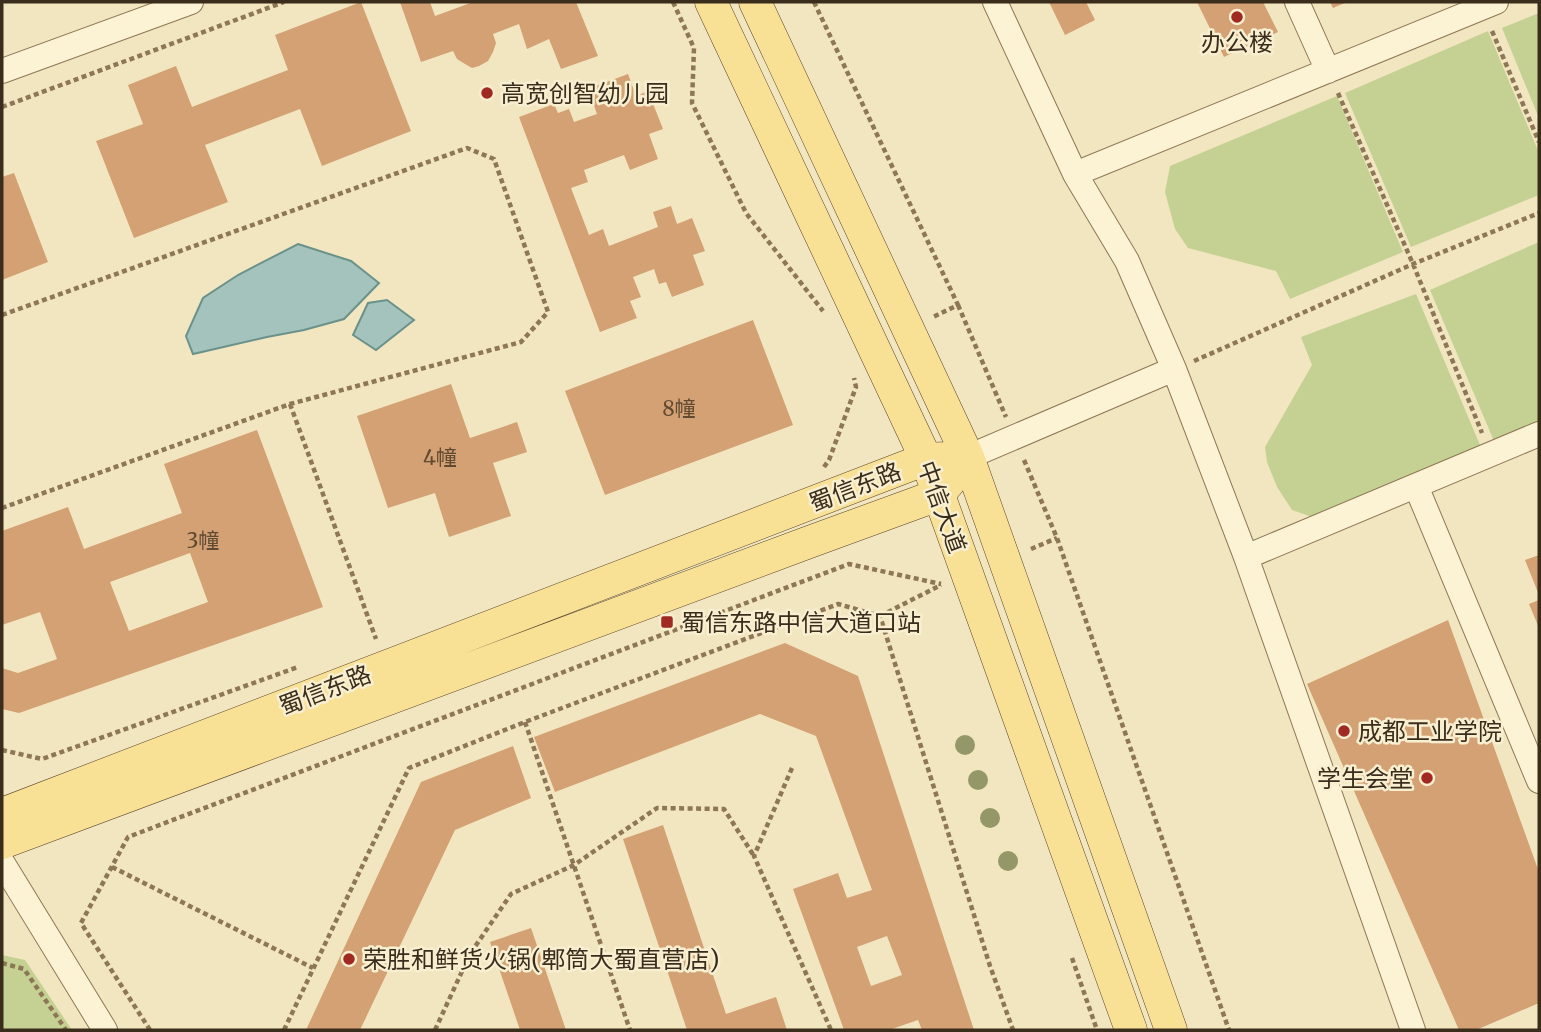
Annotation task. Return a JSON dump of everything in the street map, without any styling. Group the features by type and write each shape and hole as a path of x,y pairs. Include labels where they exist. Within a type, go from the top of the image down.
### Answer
{"main road":[{"name":"中信大道","path":"711,2 926,459 1131,1030"},
{"name":"中信大道","path":"755,2 968,457 1171,1030"},
{"name":"蜀信东路","path":"2,814 926,459 968,457"},
{"name":"蜀信东路","path":"2,843 939,495 968,457"}],"street":[{"path":"2,71 191,2"},
{"path":"995,2 1075,174 1128,261 1174,369 1246,557 1413,1030"},
{"path":"1297,2 1328,71"},
{"path":"1075,174 1489,5"},
{"path":"968,457 1174,369"},
{"path":"1246,557 1539,434"},
{"path":"1416,486 1539,781"},
{"path":"2,862 104,1030"}],"path":[{"path":"2,107 284,2"},
{"path":"673,2 694,48 692,103 746,213 825,314"},
{"path":"814,2 958,304 908,329"},
{"path":"1489,5 1539,142"},
{"path":"1328,71 1413,264 1490,454"},
{"path":"2,314 467,148 494,159 548,312 521,342 290,404 2,508"},
{"path":"1174,369 1413,264 1539,213"},
{"path":"821,471 829,460 856,387 850,358 873,346"},
{"path":"290,404 376,639 363,643"},
{"path":"1057,538 1229,1030"},
{"path":"150,1030 82,923 128,838 849,564 943,584 880,616 838,604 409,768 284,1030"},
{"path":"880,616 990,966 1013,1030"},
{"path":"2,750 41,759 299,666"},
{"path":"525,722 630,1030"},
{"path":"754,856 792,768"},
{"path":"435,1030 470,954 511,894 574,865 657,808 724,809 754,856 831,1030"},
{"path":"112,867 313,968"},
{"path":"1070,951 1097,1030"},
{"path":"2,963 24,969 66,1030"}],"green space":[{"path":"1539,13 1539,118 1502,28"},
{"path":"1488,31 1539,153 1539,195 1411,247 1345,93"},
{"path":"1337,96 1403,252 1290,299 1276,271 1188,248 1175,229 1165,192 1170,166"},
{"path":"1539,242 1539,423 1494,441 1430,290"},
{"path":"1416,294 1483,452 1318,519 1292,510 1277,487 1267,462 1265,447 1312,365 1301,337"},
{"path":"2,955 25,960 72,1030 2,1030"}],"water":[{"path":"298,244 351,261 379,283 344,319 193,354 186,336 203,298 238,275"},
{"path":"387,300 414,320 376,350 353,335 368,303"}],"building":[{"path":"361,2 411,131 322,166 300,109 205,145 228,202 134,238 96,141 143,124 128,85 176,66 192,107 288,70 275,35"},
{"name":"高宽创智幼儿园","path":"400,2 430,2 435,16 473,2 576,2 598,56 561,69 549,39 527,49 519,24 493,34 496,43 493,52 488,61 479,66 472,68 465,64 457,59 453,51 421,62"},
{"path":"1049,2 1086,2 1095,20 1065,35"},
{"name":"办公楼","path":"1197,2 1263,2 1278,32 1224,57"},
{"path":"1330,2 1347,2 1333,8"},
{"path":"628,74 636,96 648,91 663,129 649,134 658,159 630,170 624,155 584,170 588,182 571,188 589,235 603,229 609,246 658,227 653,212 671,206 677,224 692,218 705,251 693,255 704,285 672,297 666,282 659,284 654,269 633,277 641,297 630,301 637,318 600,332 519,117 554,104 558,113 569,109 574,122 597,114 588,89"},
{"path":"14,173 48,262 2,280 2,177"},
{"path":"753,320 793,425 605,495 565,391"},
{"path":"451,384 470,438 517,422 527,452 493,463 511,516 449,537 435,493 388,508 357,416"},
{"path":"257,430 323,607 19,713 2,709 2,668 18,673 57,659 40,612 2,625 2,531 68,507 84,549 182,513 164,464","holes":["190,553 208,602 129,631 110,582"]},
{"path":"1539,555 1539,595 1525,560"},
{"path":"1539,600 1539,628 1529,604"},
{"name":"学生会堂","path":"1448,620 1539,872 1539,1003 1476,1030 1459,1030 1307,684"},
{"path":"785,643 858,676 974,1030 922,1030 918,1020 889,1030 844,1030 793,889 838,873 847,898 872,890 816,736 760,714 555,792 534,737","holes":["887,936 902,975 871,986 857,947"]},
{"path":"513,746 531,798 455,830 360,1030 306,1030 421,782"},
{"path":"663,825 726,1014 776,997 787,1030 687,1030 623,839"},
{"path":"531,928 566,1030 520,1030 490,942"}],"place":[{"name":"办公楼","path":"1237,17"},
{"name":"高宽创智幼儿园","path":"487,93"},
{"name":"蜀信东路中信大道口站","path":"667,622"},
{"name":"成都工业学院","path":"1344,731"},
{"name":"学生会堂","path":"1427,778"},
{"name":"荣胜和鲜货火锅(郫筒大蜀直营店)","path":"349,959"}]}
